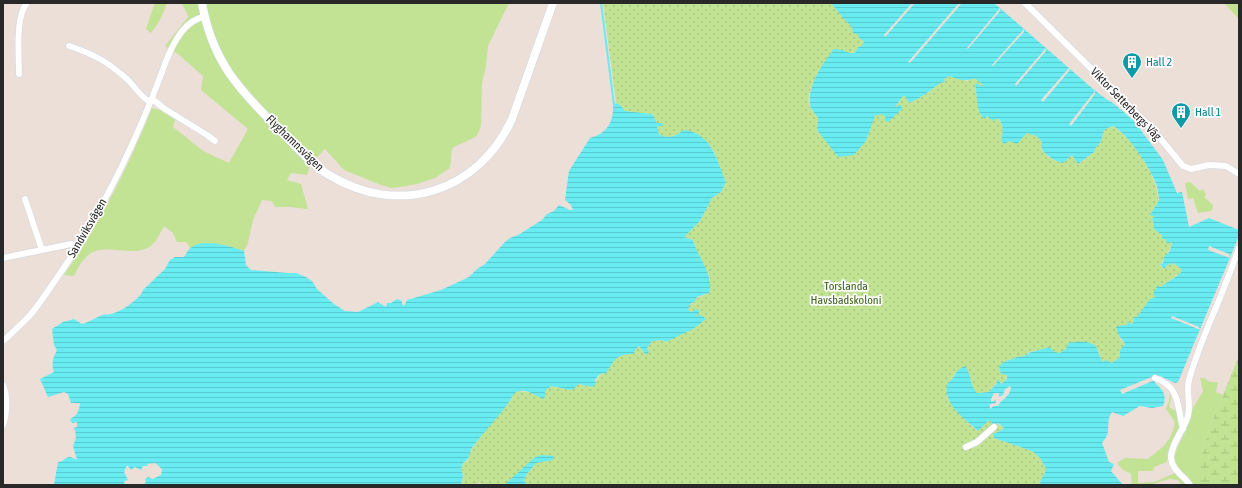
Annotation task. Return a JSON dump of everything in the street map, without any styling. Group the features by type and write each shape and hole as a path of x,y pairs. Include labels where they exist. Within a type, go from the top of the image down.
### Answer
{"street":[{"path":"19,74 19,34 23,11 27,3"},
{"name":"Flyghamnsvägen","path":"202,3 204,17 214,45 233,80 258,109 327,174 351,187 370,193 398,196 427,192 454,182 475,169 492,151 503,137 512,119 553,3"},
{"name":"Viktor Setterbergs Väg","path":"1025,3 1155,132 1183,166 1191,169 1209,166 1226,166 1239,174"},
{"name":"Sandviksvägen","path":"3,341 32,313 78,247 121,167 145,118 169,52 175,41 196,19 204,17"},
{"path":"69,46 93,54 100,58 116,70 147,100 151,100 215,141"},
{"path":"25,199 42,250"},
{"path":"3,258 71,244 78,247"},
{"path":"1190,485 1187,480 1174,468 1171,458 1173,448 1183,429 1189,408 1189,381 1201,344 1226,285 1239,248"},
{"path":"1155,378 1166,384 1173,391 1178,402 1183,429"},
{"path":"3,385 6,393 6,416 3,425"},
{"path":"966,447 977,442 994,427"}],"green space":[{"path":"154,3 167,3 160,20 151,33 146,29"},
{"path":"181,3 509,3 488,46 486,66 482,83 481,126 477,136 452,148 450,168 435,178 417,184 391,188 344,170 325,149 310,165 307,175 291,173 287,180 301,184 308,209 275,207 272,201 262,200 253,220 248,243 244,251 224,245 209,243 196,245 190,248 186,242 177,242 173,233 164,226 155,242 147,248 132,251 108,249 93,252 84,259 74,276 64,275 102,215 124,173 152,108 160,110 175,120 173,127 203,151 229,163 248,129 201,90 203,76 178,54 165,46 188,17"},
{"name":"Torslanda Havsbadskoloni","path":"603,3 831,3 848,21 857,34 864,40 862,46 858,47 855,53 832,52 815,78 809,94 809,101 810,107 818,118 817,130 824,138 866,141 874,116 882,113 891,119 902,109 895,108 903,96 905,96 909,103 929,92 940,83 945,82 944,79 950,76 967,81 975,78 983,85 982,87 975,85 981,116 999,119 1003,130 1001,140 1016,140 1022,138 1027,133 1033,135 1041,141 1042,150 1058,162 1063,163 1072,155 1079,164 1094,152 1101,141 1105,130 1113,126 1128,139 1150,171 1154,182 1158,202 1150,215 1155,216 1153,220 1154,229 1162,235 1162,239 1165,238 1172,242 1160,265 1164,269 1170,263 1174,263 1182,270 1161,288 1156,297 1137,317 1134,317 1133,323 1119,326 1120,339 1125,344 1120,350 1120,357 1112,363 1102,362 1098,350 1091,343 1077,342 1060,353 1054,353 1051,350 1039,350 1029,352 1026,356 1020,356 1004,362 1007,379 1001,384 998,380 989,392 977,393 973,389 968,370 955,373 948,383 947,398 960,415 977,431 989,420 998,423 1001,427 1004,427 1002,430 993,434 994,438 1032,451 1040,458 1046,469 1040,485 527,485 524,480 525,477 541,455 504,485 483,485 479,482 476,485 461,485 463,475 461,470 463,463 468,461 470,452 479,438 509,402 514,393 518,391 533,393 545,392 546,389 552,386 570,390 578,384 593,387 604,371 618,357 634,354 635,350 639,346 645,354 652,341 662,340 666,342 696,316 697,309 691,312 687,310 688,305 692,304 697,298 709,293 710,278 695,248 693,240 683,237 700,221 712,198 721,192 726,182 716,156 708,144 702,139 684,130 669,137 663,136 659,134 657,126 663,125 662,123 657,123 652,114 625,111 616,103"},
{"path":"1224,3 1239,3 1239,19"},
{"path":"1190,182 1200,191 1203,189 1206,195 1204,197 1213,205 1211,211 1198,213 1193,198 1188,199 1185,183"},
{"path":"1239,356 1239,485 1201,485 1201,458 1207,434"},
{"path":"1200,378 1204,378 1210,382 1218,382 1216,392 1223,395 1207,434 1201,458 1201,485 1193,485 1190,479 1179,470 1174,460 1177,448 1186,430 1193,408 1203,391"},
{"path":"1170,393 1171,399 1169,407 1179,413 1181,425 1168,455 1167,462 1154,467 1153,471 1138,471 1138,483 1154,482 1175,473 1187,485 1181,484 1178,480 1169,479 1150,485 1132,485 1131,474 1122,469 1117,463 1125,458 1148,459 1166,443 1172,434 1175,422 1166,409"}],"water":[{"path":"831,3 994,3 1093,89 1113,103 1134,121 1163,160 1177,193 1182,192 1189,227 1209,218 1239,230 1239,236 1178,382 1175,383 1157,376 1155,383 1164,393 1165,399 1163,406 1152,408 1140,406 1123,416 1112,412 1110,414 1107,434 1102,443 1109,462 1114,464 1111,471 1123,485 1040,485 1046,469 1040,458 1032,451 994,438 993,434 1002,430 1004,427 1001,427 998,423 995,426 991,424 992,422 989,420 978,431 961,416 951,404 946,390 948,382 958,370 965,366 969,372 974,390 977,393 989,392 996,384 998,379 1001,384 1007,379 1007,375 1001,374 999,366 1004,362 1050,347 1054,352 1060,353 1067,348 1068,343 1082,342 1093,344 1096,346 1102,362 1106,360 1112,363 1120,357 1120,350 1125,344 1118,334 1116,327 1127,325 1128,322 1130,324 1133,323 1134,317 1137,317 1150,299 1156,297 1153,294 1157,286 1161,287 1178,275 1182,270 1174,263 1173,265 1172,263 1168,265 1164,269 1160,264 1163,263 1164,257 1170,251 1172,242 1167,243 1165,239 1162,239 1162,235 1154,229 1153,220 1150,220 1155,217 1150,215 1159,200 1158,190 1144,160 1132,143 1113,126 1105,130 1101,141 1094,152 1078,164 1072,155 1063,163 1053,159 1043,151 1042,142 1040,139 1029,133 1027,133 1017,144 1010,141 1004,144 1001,140 1003,130 999,119 993,121 987,116 985,119 978,108 975,85 977,83 982,87 983,85 975,78 962,80 950,76 944,79 945,82 940,83 929,92 909,103 905,96 903,96 895,107 901,105 902,109 888,122 884,120 886,117 882,114 875,116 866,141 854,155 838,157 817,130 818,118 810,105 811,90 817,75 834,49 855,53 858,47 862,46 864,41 860,39 857,34 853,33 850,25","holes":["1011,386 1008,395 998,406 994,406 990,409 990,404 996,403 996,400 991,402 994,393 999,393 999,397 1003,395 1005,389"]},
{"path":"616,103 625,111 652,114 657,123 662,123 664,125 657,127 659,134 663,136 669,137 684,130 701,136 712,149 726,182 721,192 712,198 700,221 684,237 693,240 710,280 709,293 697,297 695,301 689,305 688,310 691,312 697,309 700,311 696,316 701,315 706,319 693,329 666,342 662,340 652,341 647,348 649,352 646,355 639,346 635,350 634,354 619,357 606,374 603,373 599,375 595,380 596,383 593,387 578,384 574,389 570,390 552,386 546,390 545,397 543,399 526,391 516,392 505,408 476,442 467,460 463,463 461,470 463,475 461,485 143,485 146,482 145,479 148,477 153,479 161,475 162,469 155,463 147,464 148,466 143,466 141,470 135,467 131,470 127,465 124,472 128,480 124,481 125,485 54,485 58,462 69,457 77,460 73,446 76,438 75,430 73,428 77,427 77,422 72,423 70,419 78,412 80,403 71,403 68,394 64,392 48,397 40,379 54,372 53,361 57,350 54,345 52,329 63,322 74,319 82,324 102,315 111,314 122,310 139,297 143,290 165,269 170,260 175,257 184,257 191,248 197,244 203,243 225,245 244,251 246,265 251,270 296,273 306,277 312,281 317,289 334,304 345,311 358,312 378,302 386,307 387,303 391,303 397,299 402,301 404,306 407,300 441,290 469,277 485,264 510,238 518,235 542,220 559,205 573,210 571,205 565,200 569,171 590,138 600,134 608,126 612,117 613,106"},
{"path":"541,455 554,456 553,460 536,463 524,480 527,485 504,485 534,458"}],"pier":[{"path":"912,3 915,3 885,37 884,35"},
{"path":"959,3 962,3 910,63 908,62"},
{"path":"1000,8 1000,11 968,49 967,48"},
{"path":"1024,29 1024,32 993,66 992,65"},
{"path":"1046,48 1046,51 1016,86 1015,84"},
{"path":"1069,68 1069,71 1043,102 1041,100"},
{"path":"1095,91 1095,94 1071,126 1069,124"},
{"path":"1209,246 1229,254 1230,258 1208,250"},
{"path":"1172,316 1199,327 1200,329 1171,318"},
{"path":"1154,376 1155,380 1122,394 1120,390"}],"waterway":[{"path":"601,3 614,105"}],"place":[{"name":"Hall 2","path":"1132,79"},
{"name":"Hall 1","path":"1181,129"}]}
